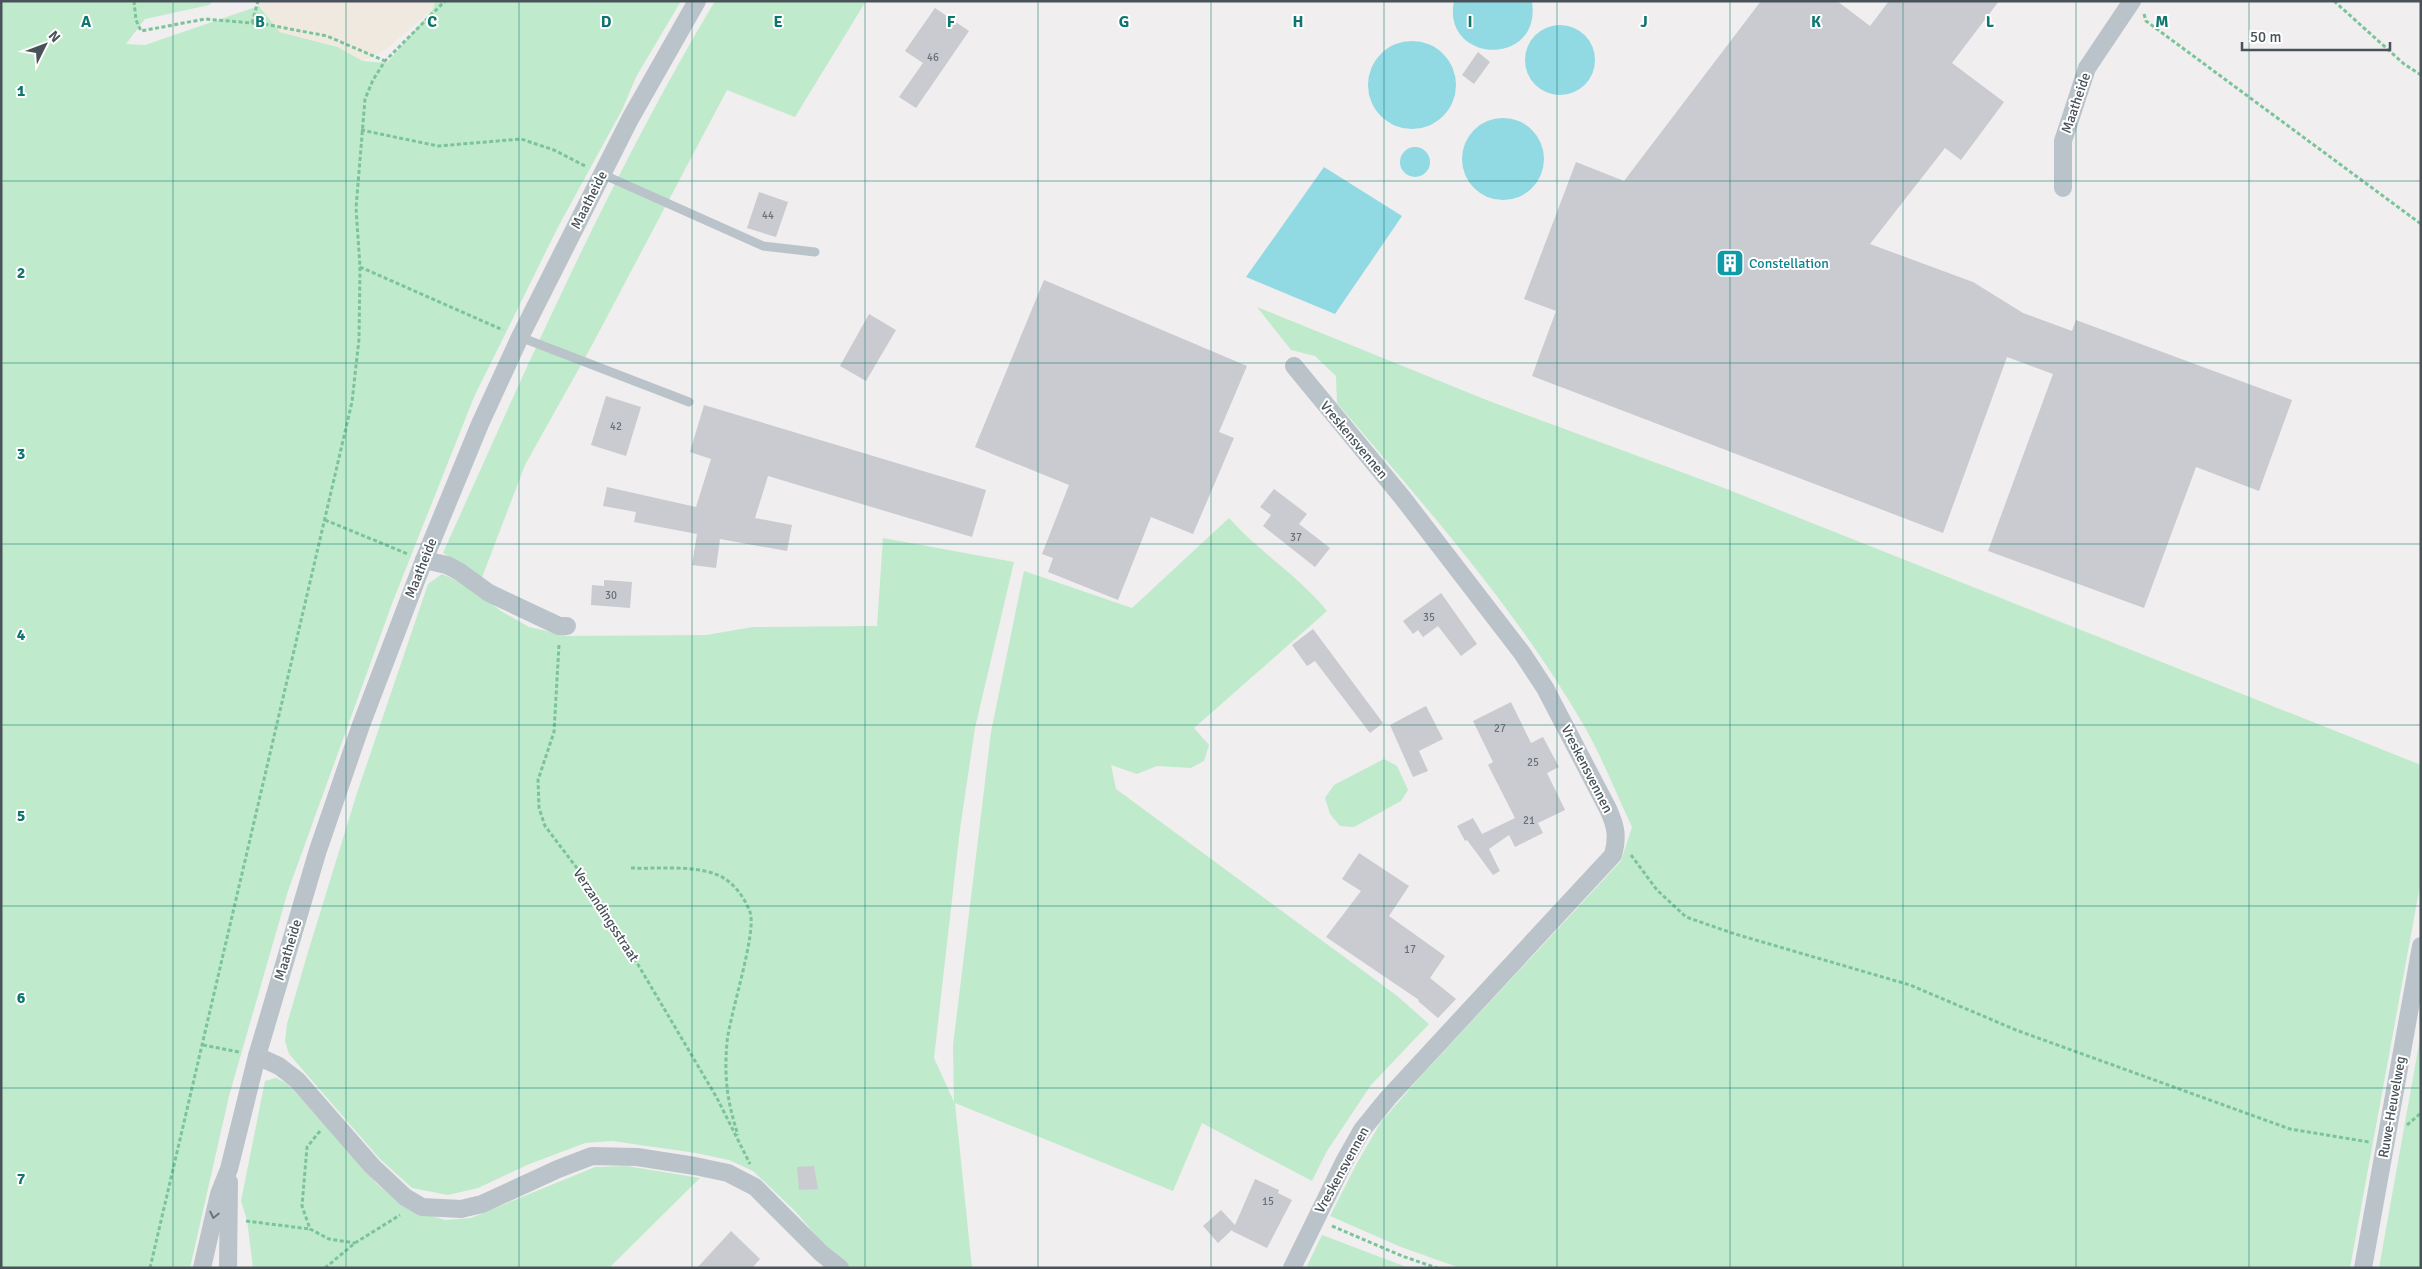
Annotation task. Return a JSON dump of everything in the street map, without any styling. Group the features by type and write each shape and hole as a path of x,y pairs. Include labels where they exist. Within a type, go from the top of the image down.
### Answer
{"street":[{"name":"Maatheide","path":"202,1268 219,1194 229,1168 257,1056 340,785 424,560 480,424 520,337 602,174 666,54 697,1"},
{"name":"Maatheide","path":"2062,188 2063,141 2087,68 2137,5"},
{"name":"Vreskensvennen","path":"1292,1268 1362,1130 1388,1098 1613,855 1617,840 1616,826 1608,808 1545,688 1522,653 1402,497 1294,366"},
{"path":"424,560 447,566 460,572 489,593 563,626"},
{"name":"Ruwe-Heuvelweg","path":"2363,1268 2421,946"},
{"path":"257,1056 279,1066 297,1080 390,1184 404,1197 418,1204 440,1209 461,1209 475,1206 558,1168 592,1156 637,1157 728,1173 755,1186 822,1253 840,1268"},
{"name":"Maatheide","path":"228,1268 229,1168"}],"lane":[{"path":"602,174 763,246 815,252"},
{"path":"520,337 689,402"}],"path":[{"path":"134,1 136,20 141,31 206,18 252,23 327,36 385,61"},
{"path":"252,23 258,1"},
{"path":"150,1268 352,402 359,339 360,267 356,208 365,99 373,80 385,61 444,1"},
{"path":"2334,1 2404,64 2421,75"},
{"path":"2137,5 2146,21 2421,224"},
{"path":"362,130 438,146 521,138 554,150 602,174"},
{"path":"360,267 520,337"},
{"path":"325,520 424,560"},
{"name":"Verzandingsstraat","path":"563,626 554,732 538,780 539,808 545,826 595,892 717,1098 741,1143 753,1171 755,1186"},
{"path":"1617,840 1657,890 1686,917 1735,934 1910,985 2016,1030 2290,1129 2385,1145"},
{"path":"632,868 697,870 715,874 731,883 750,912 751,932 728,1039 725,1079 728,1104 741,1143"},
{"path":"203,1045 257,1056"},
{"path":"310,1229 302,1206 307,1147 330,1119"},
{"path":"325,1268 355,1243 418,1204"},
{"path":"228,1219 310,1229 329,1239 355,1243"},
{"path":"1316,1219 1402,1256 1437,1268"}],"green space":[{"path":"1,1 213,1 209,5 145,19 126,44 145,45 259,6 280,32 338,47 363,61 387,63 433,9 435,1 681,1 636,77 622,110 558,227 474,397 393,601 288,891 229,1096 190,1268 1,1268"},
{"path":"715,1 866,1 795,117 727,90 591,347 525,465 481,580 462,564 443,553 538,343 605,204 640,135"},
{"path":"1257,307 1489,401 1719,486 2421,765 2421,880 2350,1268 1460,1268 1401,1247 1330,1216 1357,1163 1381,1122 1420,1077 1621,861 1632,827 1603,762 1583,724 1528,639 1467,558 1337,403 1336,376 1315,356 1291,350"},
{"path":"1229,518 1253,542 1304,586 1327,611 1194,728 1209,745 1204,761 1191,768 1157,766 1137,774 1111,765 1116,789 1396,995 1429,1024 1371,1085 1327,1151 1312,1181 1202,1123 1173,1191 955,1103 972,1268 851,1268 824,1245 796,1212 753,1171 729,1160 696,1153 612,1141 585,1143 527,1165 478,1188 448,1195 412,1188 379,1158 289,1054 285,1041 287,1024 308,952 357,793 428,584 442,574 468,586 501,611 529,627 568,636 706,635 753,627 877,626 883,538 1014,562 975,728 960,829 934,1058 954,1102 953,1046 991,732 1024,571 1132,608"},
{"path":"1384,759 1397,766 1408,790 1401,801 1354,827 1340,826 1330,814 1325,798 1334,785"},
{"path":"2421,1033 2421,1268 2379,1268"},
{"path":"276,1078 288,1084 377,1184 398,1202 419,1212 445,1220 471,1218 595,1167 627,1166 700,1178 609,1268 253,1268 247,1220 241,1201 265,1081"},
{"path":"1322,1235 1409,1268 1306,1268"}],"sand":[{"path":"261,1 435,1 433,9 385,50 363,61 338,47 280,32 259,6"}],"water":[{"path":"1454,1 1532,1 1531,23 1522,38 1508,47 1492,50 1476,46 1462,37 1454,22"},
{"path":"1553,25 1567,25 1580,31 1589,40 1595,53 1593,73 1585,85 1567,95 1553,95 1540,89 1531,80 1525,67 1525,53 1531,40 1540,31"},
{"path":"1412,41 1429,44 1443,54 1453,68 1456,85 1453,102 1443,116 1429,126 1412,129 1395,126 1381,116 1371,102 1368,85 1371,68 1381,54 1395,44"},
{"path":"1495,118 1511,118 1526,125 1537,136 1544,151 1541,175 1532,188 1511,200 1495,200 1480,193 1469,182 1462,167 1462,151 1469,136 1480,125"},
{"path":"1415,147 1426,151 1430,162 1426,173 1415,177 1404,173 1400,162 1404,151"},
{"path":"1324,167 1402,216 1335,314 1246,277"}],"building":[{"name":"Constellation","path":"1761,1 1837,1 1870,26 1889,1 1999,1 1952,63 2004,102 1961,160 1945,148 1870,244 1973,282 2023,313 2072,331 2076,320 2292,400 2259,491 2196,467 2144,608 1988,551 2053,374 2007,357 1943,533 1532,376 1556,311 1524,299 1576,162 1624,181"},
{"path":"935,8 969,31 916,108 899,97 923,63 905,51"},
{"path":"1478,52 1490,62 1474,84 1462,75"},
{"path":"759,192 788,202 776,237 747,228"},
{"path":"1044,280 1247,366 1219,432 1234,438 1193,534 1151,517 1118,600 1048,572 1053,558 1042,554 1069,485 975,447"},
{"path":"869,314 896,330 866,381 840,366"},
{"path":"606,396 641,407 626,456 591,445"},
{"path":"704,405 986,490 972,537 768,476 755,518 792,525 787,551 720,539 716,568 692,565 697,534 634,522 636,512 603,506 607,487 696,507 711,459 690,452"},
{"path":"1274,489 1307,514 1299,524 1330,548 1315,567 1263,526 1271,515 1260,507"},
{"path":"604,580 632,582 630,608 591,605 592,585 604,586"},
{"path":"1441,593 1477,644 1461,656 1438,626 1423,637 1418,630 1413,634 1403,621"},
{"path":"1313,629 1383,723 1370,733 1315,661 1307,666 1292,645"},
{"path":"1511,702 1531,743 1543,737 1559,767 1547,773 1565,810 1538,823 1543,833 1515,847 1509,835 1489,849 1500,871 1493,875 1467,840 1465,841 1457,826 1473,818 1482,834 1515,818 1488,765 1493,762 1473,721"},
{"path":"1426,706 1443,739 1419,751 1428,771 1413,777 1390,725"},
{"path":"1359,853 1409,886 1389,916 1445,956 1430,978 1456,999 1438,1018 1419,1000 1326,937 1361,891 1342,879"},
{"path":"814,1166 818,1189 799,1190 797,1167"},
{"path":"1255,1179 1279,1190 1278,1193 1292,1200 1267,1248 1232,1231 1233,1229 1218,1243 1203,1226 1221,1210 1235,1225"},
{"path":"731,1231 760,1259 752,1268 697,1268"}],"place":[{"name":"Constellation","path":"1730,263"}]}
